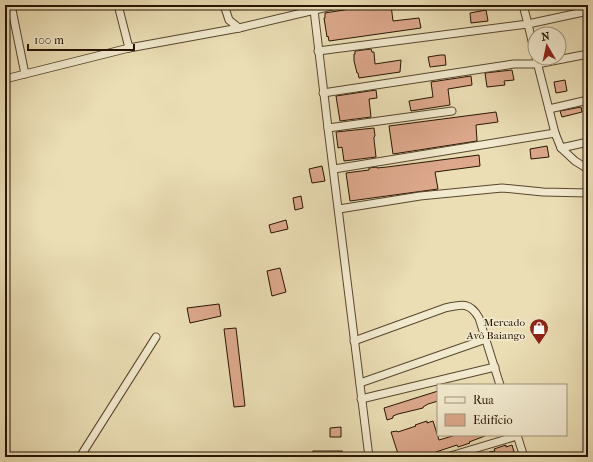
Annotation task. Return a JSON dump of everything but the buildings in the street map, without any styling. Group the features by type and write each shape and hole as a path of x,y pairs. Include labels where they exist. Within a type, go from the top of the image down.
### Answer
{"street":[{"path":"11,5 25,74"},
{"path":"118,5 129,48"},
{"path":"224,5 229,20 239,28"},
{"path":"5,79 129,48 239,28 336,5"},
{"path":"523,5 528,24"},
{"path":"314,10 369,457"},
{"path":"318,51 528,24 588,11"},
{"path":"567,57 588,54"},
{"path":"324,92 527,62"},
{"path":"537,66 560,148 575,161 588,169"},
{"path":"548,109 588,100"},
{"path":"328,128 452,111"},
{"path":"334,170 555,133"},
{"path":"560,148 588,142"},
{"path":"339,209 420,196 502,188 543,192 588,193"},
{"path":"354,341 445,308 456,305 467,305 477,314 500,384"},
{"path":"80,457 156,337"},
{"path":"360,383 486,339"},
{"path":"362,399 495,367"},
{"path":"447,457 514,436"},
{"path":"517,436 524,457"}],"place":[{"name":"Mercado Avô Baiango","path":"539,345"}]}
